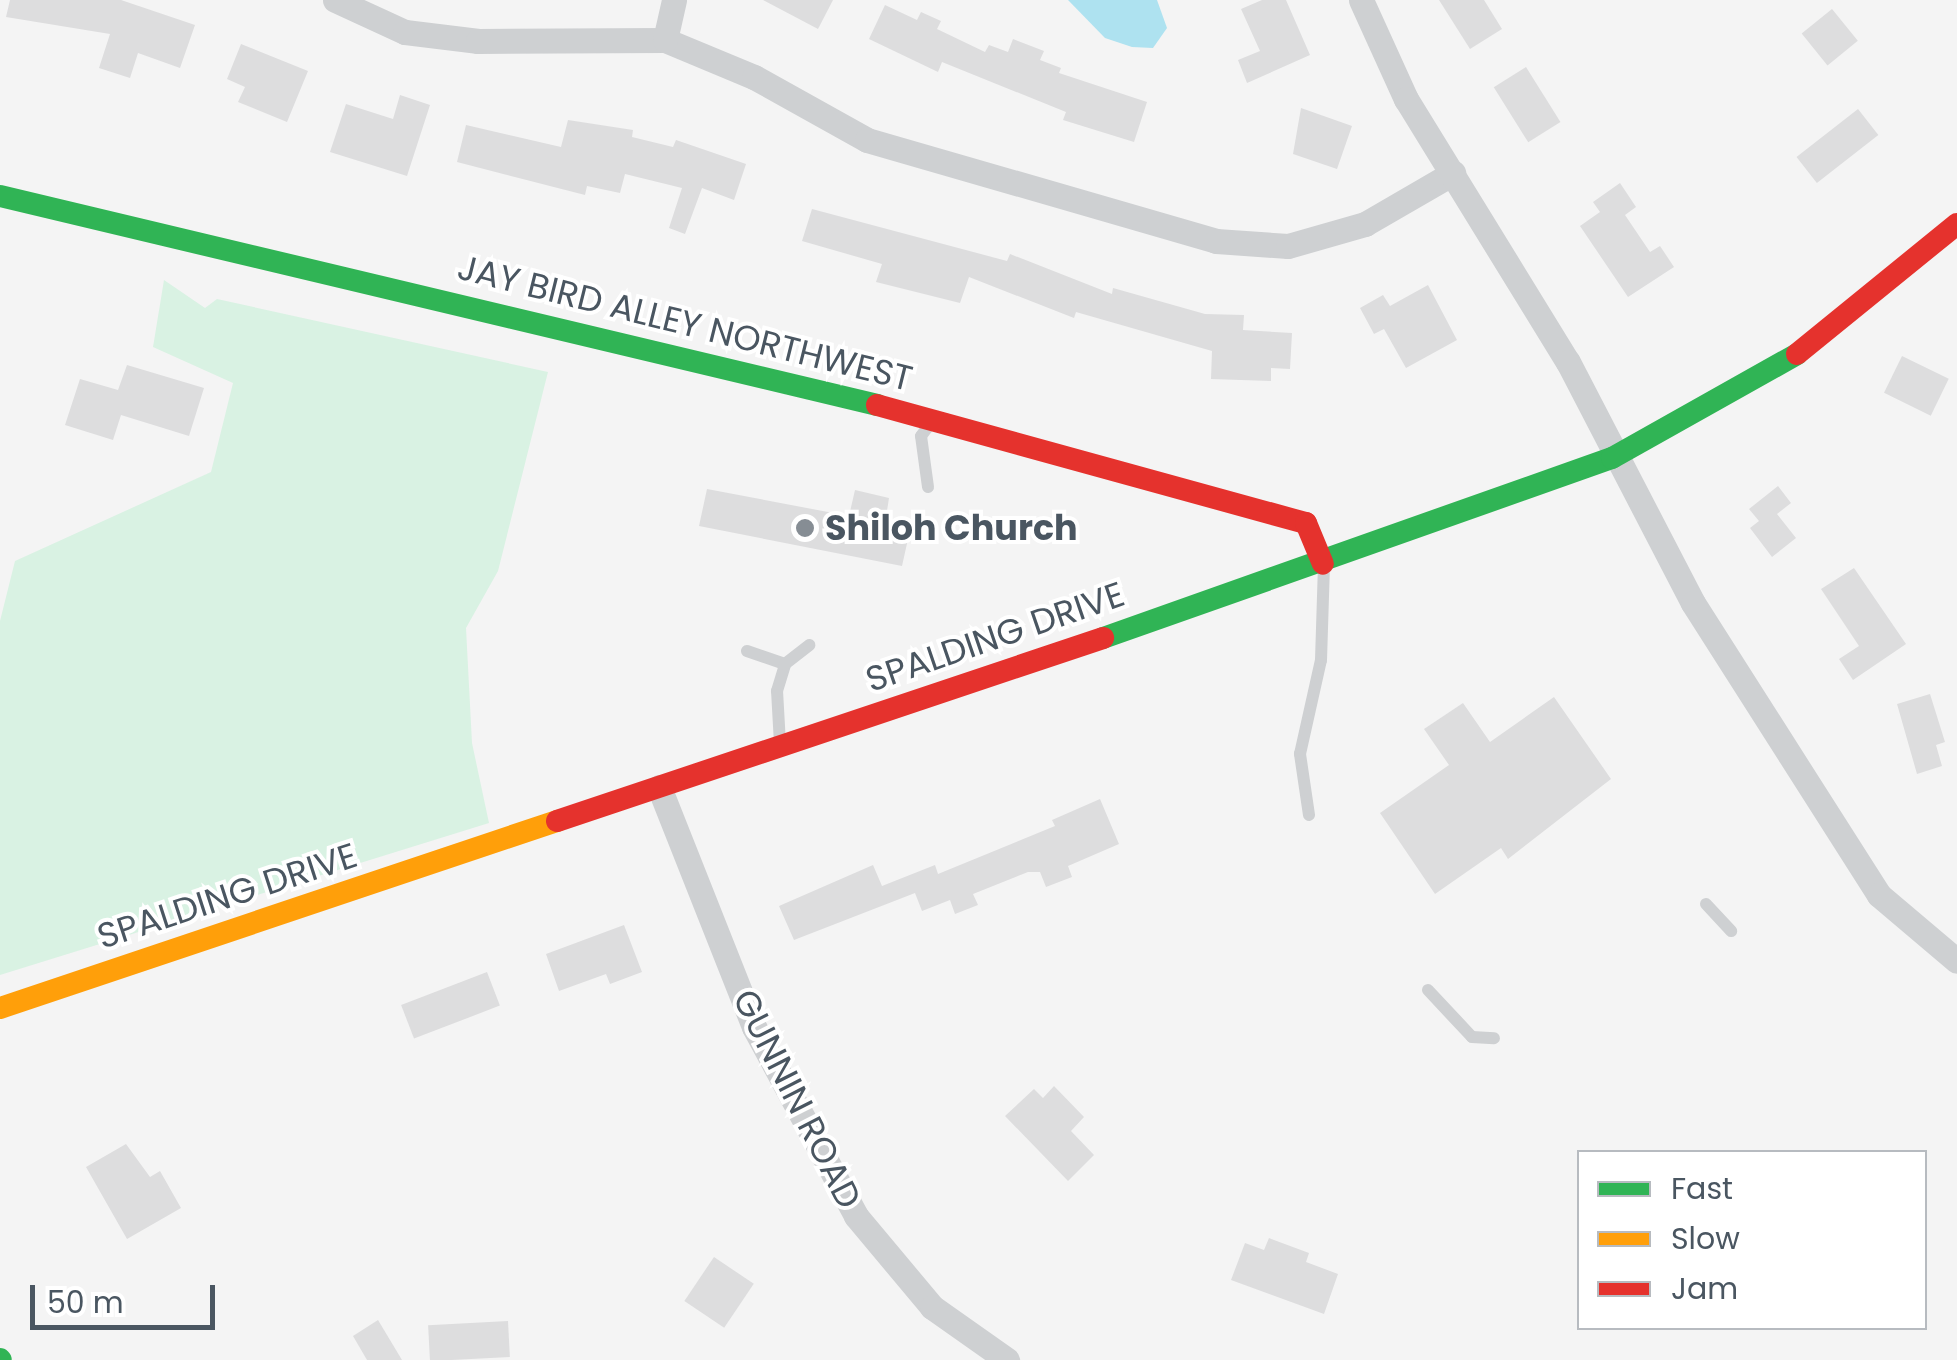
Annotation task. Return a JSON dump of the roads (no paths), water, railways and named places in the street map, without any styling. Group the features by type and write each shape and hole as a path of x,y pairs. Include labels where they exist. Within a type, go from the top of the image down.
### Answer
{"main road":[{"name":"JAY BIRD ALLEY NORTHWEST","path":"0,196 934,419 1306,523 1324,564"},
{"name":"SPALDING DRIVE","path":"0,1008 1324,564 1612,458 1805,350 1957,224"}],"street":[{"path":"336,0 405,32 460,39 665,40 754,77 867,140 1216,241 1288,246 1365,224 1454,173"},
{"path":"665,40 674,0"},
{"path":"1361,0 1406,99 1568,362 1612,458 1693,603 1879,894 1957,960"},
{"name":"GUNNIN ROAD","path":"659,788 754,1026 856,1216 932,1308 1007,1360"}],"lane":[{"path":"928,488 921,436 934,419"},
{"path":"1310,815 1300,754 1321,660 1324,564"},
{"path":"780,747 777,691 784,664 808,645"},
{"path":"747,651 784,664"},
{"path":"1706,904 1731,931"},
{"path":"1428,990 1472,1036 1494,1038"}],"water":[{"path":"1068,0 1157,0 1167,28 1153,48 1132,47 1105,38"}],"place":[{"name":"Shiloh Church","path":"805,528"}]}
